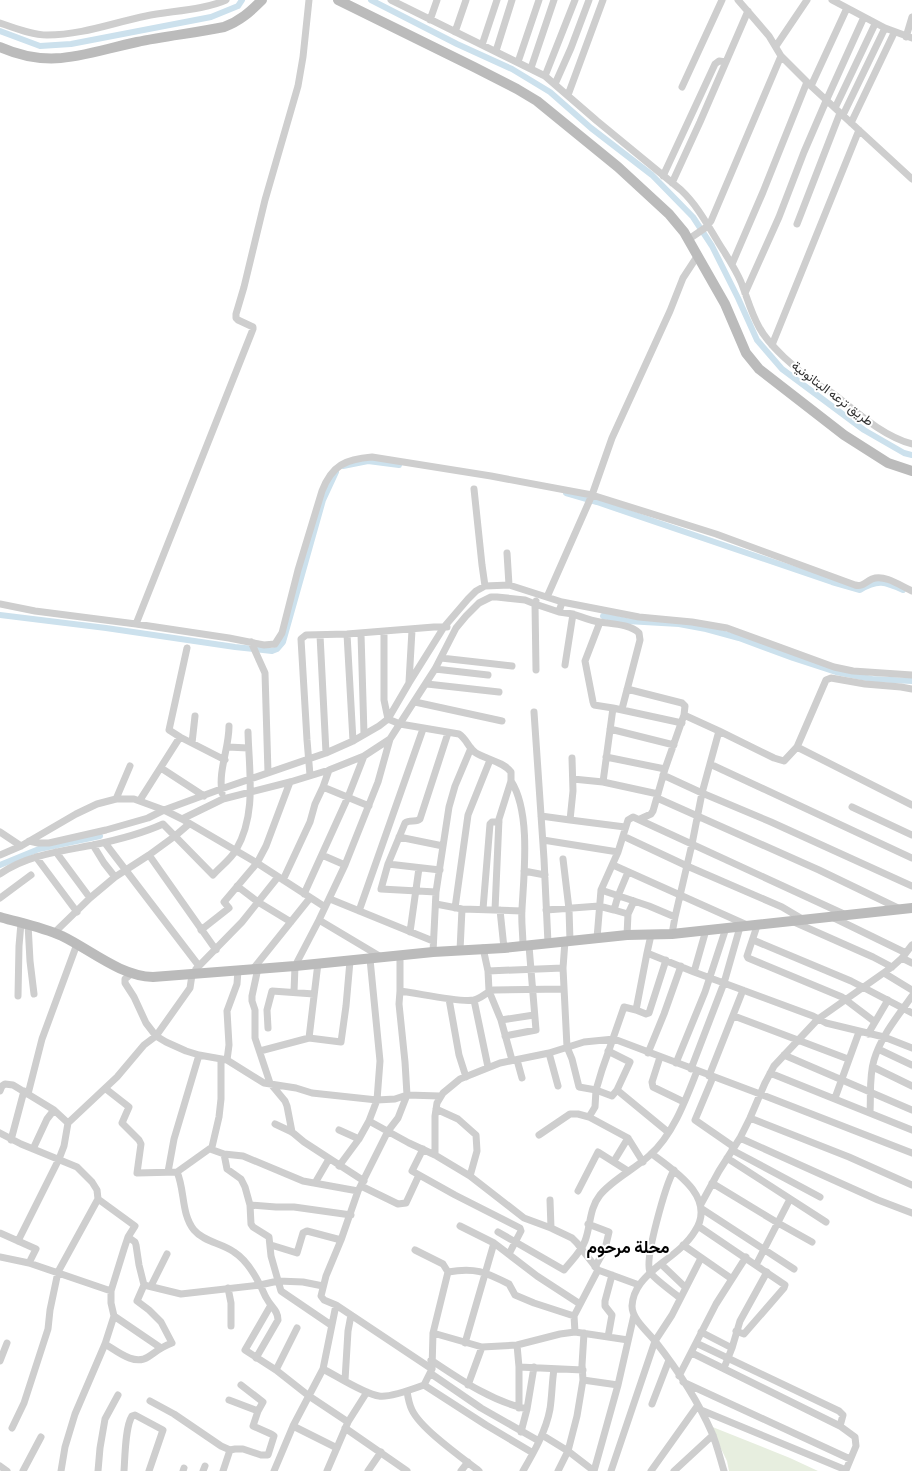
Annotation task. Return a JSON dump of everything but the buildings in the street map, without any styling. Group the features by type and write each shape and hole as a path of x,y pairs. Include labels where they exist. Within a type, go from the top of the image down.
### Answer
{"street":[{"path":"0,23 36,34 46,35 76,32 94,30 145,16 208,5 226,0"},
{"path":"0,47 15,54 44,59 86,54 136,42 224,27 241,19 262,0"},
{"path":"136,624 253,329 253,327 236,319 236,314 265,200 298,86 309,0"},
{"path":"338,0 409,36 474,66 517,89 537,101 618,167 692,237 698,255 725,304 746,353 759,369 844,435 888,463 912,471"},
{"name":"طريق ترعه البتانونية","path":"391,0 545,76 672,182 688,197 732,264 759,328 772,345 808,378 835,395 852,410 889,435 912,444"},
{"path":"430,20 437,0"},
{"path":"455,32 466,0"},
{"path":"482,45 498,0"},
{"path":"496,51 512,0"},
{"path":"518,62 540,0"},
{"path":"531,68 554,0"},
{"path":"545,76 575,0"},
{"path":"556,84 589,0"},
{"path":"568,95 603,0"},
{"path":"682,87 722,0"},
{"path":"738,0 776,46 781,56 826,100 912,179"},
{"path":"776,46 807,0"},
{"path":"832,0 875,24 909,37 912,16"},
{"path":"732,264 809,84 847,8"},
{"path":"672,182 700,122 748,11"},
{"path":"745,294 779,217 826,100 864,17"},
{"path":"797,224 839,112 875,24"},
{"path":"839,112 885,28"},
{"path":"852,123 894,32"},
{"path":"692,237 707,226 781,56"},
{"path":"663,176 715,64 719,61 726,62"},
{"path":"772,345 859,130"},
{"path":"547,598 591,498 612,438 670,311 683,278 698,255"},
{"path":"0,604 50,613 136,624 272,645 275,644 280,637 322,491 333,471 346,462 354,458 372,457 491,476 591,498 716,534 855,585 861,586 872,579 884,578 912,591"},
{"path":"474,489 485,586"},
{"path":"507,553 509,585"},
{"path":"29,841 49,843 137,822 164,810 222,789 326,754 353,741 388,719 409,682 444,627 476,591 485,586 509,585 562,602 639,617 692,622 727,628 834,667 852,671 912,675"},
{"path":"536,670 535,604 537,594"},
{"path":"294,992 295,966 330,899 345,864 378,782 390,739 435,669 456,628 479,603 491,597 525,600 559,612 632,628 639,633 640,640 622,709"},
{"path":"559,612 562,602"},
{"path":"565,665 573,614"},
{"path":"600,622 586,658 594,705 622,709 682,724"},
{"path":"310,775 301,639 306,635 361,634 444,627 456,628"},
{"path":"409,682 412,630"},
{"path":"384,632 384,700 388,719"},
{"path":"348,634 353,741"},
{"path":"361,634 364,734"},
{"path":"320,635 326,754"},
{"path":"251,642 265,673 268,773"},
{"path":"187,648 169,730 224,760"},
{"path":"441,658 512,666"},
{"path":"435,669 488,675"},
{"path":"684,715 782,761 787,759 797,747 826,680 831,678 865,684 901,686 912,689"},
{"path":"426,684 499,692"},
{"path":"627,689 682,703 685,706 682,724 664,772 653,812 640,819"},
{"path":"415,702 502,721"},
{"path":"603,782 613,708"},
{"path":"534,712 543,840 548,943"},
{"path":"192,743 195,716"},
{"path":"388,719 400,724 462,736 467,740 475,752 511,772 511,781 499,817 497,910 504,948"},
{"path":"223,799 222,774 228,747 229,726"},
{"path":"359,911 423,729"},
{"path":"610,729 674,745"},
{"path":"672,934 702,793 720,731"},
{"path":"164,824 213,875 236,851 247,820 251,792 248,732"},
{"path":"436,892 381,889 388,864 406,822 420,819 448,733"},
{"path":"140,800 180,737"},
{"path":"0,874 36,857 130,836 164,824 223,799 290,782 329,770 364,756 390,739"},
{"path":"228,747 248,748"},
{"path":"797,747 912,805"},
{"path":"433,952 436,892 451,799 471,748"},
{"path":"292,1132 285,1101 270,1083 254,1032 255,1010 252,996 255,969 291,922 307,896 322,855 348,798 364,756"},
{"path":"606,757 664,772 702,793 772,822 912,886"},
{"path":"570,820 573,779 572,758"},
{"path":"460,950 459,908 468,815 490,760"},
{"path":"710,764 912,858"},
{"path":"116,799 130,766"},
{"path":"161,768 204,796"},
{"path":"18,1241 59,1159 64,1146 68,1123 106,1089 144,1045 156,1036 190,988 191,975 216,950 280,878 310,822 315,804 329,770"},
{"path":"573,779 603,782 657,796 697,816 819,870 900,909"},
{"path":"505,1036 536,1030 532,990 532,968 526,946 522,911 525,841 522,818 511,781"},
{"path":"201,930 229,908 224,902 257,863 266,846 290,782"},
{"path":"323,787 369,806"},
{"path":"0,855 21,846 90,807 116,799 127,798 140,800 179,818 257,863 325,907"},
{"path":"852,807 912,835"},
{"path":"541,816 625,827"},
{"path":"597,938 601,890 618,852 625,827 631,817 640,819 846,915"},
{"path":"483,909 490,824 492,822 499,822"},
{"path":"54,933 114,877 149,855 189,824"},
{"path":"106,830 107,842 125,870 199,966"},
{"path":"0,832 21,846"},
{"path":"623,836 687,866 782,907 805,920"},
{"path":"399,837 443,846"},
{"path":"543,840 618,852"},
{"path":"93,845 114,877"},
{"path":"56,852 90,898"},
{"path":"149,855 216,950"},
{"path":"322,855 345,864"},
{"path":"36,857 77,912"},
{"path":"563,859 569,909 568,941 563,968 567,1047 572,1058 579,1087 596,1090 612,1096 617,1090 630,1062 608,1051"},
{"path":"388,864 440,870"},
{"path":"613,865 749,926 753,940 747,956 748,958 842,997 875,1022"},
{"path":"410,932 418,868"},
{"path":"524,871 545,875"},
{"path":"614,910 628,872"},
{"path":"0,898 31,875"},
{"path":"237,886 258,902 291,922"},
{"path":"601,890 675,917"},
{"path":"330,899 433,941"},
{"path":"627,936 628,914 634,901"},
{"path":"436,904 459,908 522,911"},
{"path":"546,910 599,906 628,914"},
{"path":"0,918 54,933 120,968 132,973 153,977 295,966 433,952 504,948 597,938 672,934 912,908"},
{"path":"832,917 904,955 912,962"},
{"path":"319,920 381,957"},
{"path":"792,921 892,967"},
{"path":"25,924 34,994"},
{"path":"18,996 19,946 25,924"},
{"path":"498,1232 564,1270 582,1249 586,1239 592,1209 600,1194 652,1154 668,1132 684,1102 724,983 749,926"},
{"path":"676,1063 710,977 726,928"},
{"path":"694,972 706,930"},
{"path":"636,1010 651,935"},
{"path":"753,940 864,988 912,1013"},
{"path":"11,1140 42,1039 77,944"},
{"path":"724,1471 713,1435 699,1407 669,1360 634,1315 632,1308 633,1301 639,1285 651,1272 684,1245 696,1231 701,1218 702,1207 712,1183 726,1158 740,1138 770,1073 784,1055 818,1019 892,967 912,945"},
{"path":"483,948 488,970 489,991 522,1078"},
{"path":"647,952 694,972 813,1016 826,1023 884,1037 912,1048"},
{"path":"400,955 400,991 398,1004 405,1062 407,1095 398,1118 388,1131 361,1186 323,1286 322,1298 351,1315 481,1408 521,1432 540,1438 568,1451 594,1471 618,1385 634,1315"},
{"path":"339,1166 360,1139 377,1100 380,1061 370,959"},
{"path":"589,1118 595,1107 596,1090 624,1007 647,1014 649,1013 666,960"},
{"path":"260,1051 308,1038 341,1042 350,961"},
{"path":"308,1038 318,963"},
{"path":"648,1053 681,966"},
{"path":"488,970 563,968"},
{"path":"106,1089 130,1108 122,1123 141,1144 137,1173 177,1172 210,1149 212,1147 221,1100 224,1060 229,1045 227,1011 237,984 238,970"},
{"path":"132,973 125,979 125,983 134,997 146,1022 156,1036 174,1046 199,1055 224,1060 264,1083 270,1083 312,1093 377,1100 395,1100 407,1095 440,1096"},
{"path":"884,973 912,990"},
{"path":"400,991 449,999 474,1000 489,991 564,989"},
{"path":"744,990 695,1120 734,1148 820,1197"},
{"path":"268,1028 267,1010 272,991 314,994"},
{"path":"870,1112 873,1067 878,1049 884,1037 912,996"},
{"path":"449,999 459,1055 466,1077"},
{"path":"474,1000 488,1067"},
{"path":"868,1034 888,1000"},
{"path":"255,1010 267,1010"},
{"path":"501,1020 534,1015"},
{"path":"734,1016 848,1059"},
{"path":"835,1098 859,1032"},
{"path":"435,1155 434,1128 436,1109 440,1096 460,1079 488,1067 549,1053 584,1042 614,1039 912,1153"},
{"path":"878,1049 912,1065"},
{"path":"549,1053 558,1086"},
{"path":"168,1172 174,1139 199,1055"},
{"path":"784,1055 912,1110"},
{"path":"660,1057 652,1082 653,1087 684,1102"},
{"path":"873,1067 912,1086"},
{"path":"770,1073 912,1130"},
{"path":"0,1092 2,1086 7,1084 13,1085 54,1110 68,1123"},
{"path":"617,1090 668,1132"},
{"path":"436,1109 458,1119 476,1135 477,1151 470,1176"},
{"path":"34,1149 47,1119 54,1110"},
{"path":"539,1135 570,1114 575,1114 589,1118 628,1138 643,1162"},
{"path":"750,1118 849,1157 912,1185"},
{"path":"369,1121 435,1155 470,1176 524,1218 572,1238 597,1268 639,1285"},
{"path":"275,1124 292,1132 339,1166 361,1186 398,1204 406,1204 419,1175"},
{"path":"339,1130 360,1139"},
{"path":"0,1133 11,1140 78,1166 97,1190 98,1199 58,1272 50,1310 48,1329 24,1403 12,1428"},
{"path":"614,1161 628,1138"},
{"path":"740,1138 878,1200 912,1213"},
{"path":"210,1149 224,1154 243,1156 303,1181 361,1186"},
{"path":"422,1149 412,1171 520,1228 522,1231 509,1254"},
{"path":"578,1191 598,1152 628,1171"},
{"path":"224,1154 227,1168 241,1179 245,1187 250,1205 251,1224 253,1227 269,1237 279,1288 284,1294 331,1325"},
{"path":"652,1154 674,1170 690,1186 702,1207 794,1268"},
{"path":"726,1158 826,1222"},
{"path":"315,1183 329,1159"},
{"path":"674,1170 665,1190 649,1262 651,1272 680,1298"},
{"path":"177,1172 181,1182 182,1197 188,1218 194,1229 201,1237 234,1252 249,1266 271,1305 278,1313 278,1320 256,1358"},
{"path":"712,1183 812,1242"},
{"path":"61,1471 65,1448 75,1414 105,1344 114,1316 111,1303 111,1291 128,1238 135,1226 98,1199"},
{"path":"550,1200 551,1228"},
{"path":"756,1265 790,1200"},
{"path":"250,1205 294,1207 351,1215"},
{"path":"575,1332 574,1316 605,1249 609,1232 588,1224"},
{"path":"460,1226 494,1243 541,1278 580,1304"},
{"path":"698,1226 784,1284 785,1287 744,1334 736,1331"},
{"path":"271,1245 297,1253 303,1233 307,1231 341,1240"},
{"path":"0,1233 36,1249 29,1263"},
{"path":"128,1238 136,1245 139,1265 148,1286"},
{"path":"465,1343 494,1243"},
{"path":"684,1245 732,1279"},
{"path":"323,1369 367,1392 380,1397 407,1391 424,1385 431,1371 433,1333 448,1272 443,1264 415,1250"},
{"path":"105,1344 133,1360 141,1360 172,1343 161,1322 137,1301 148,1286 167,1254"},
{"path":"681,1379 701,1332 716,1304 746,1257"},
{"path":"0,1258 29,1263 111,1291"},
{"path":"611,1471 655,1341 672,1315 701,1258"},
{"path":"661,1264 686,1287"},
{"path":"448,1272 462,1269 485,1272 509,1284 515,1295 574,1316"},
{"path":"724,1368 729,1358 740,1321 767,1272"},
{"path":"608,1337 612,1315 605,1306 605,1301 612,1275"},
{"path":"148,1286 181,1294 260,1285 278,1281 303,1282 323,1286"},
{"path":"228,1288 231,1303 231,1326"},
{"path":"271,1305 245,1348 246,1351 276,1370 407,1471"},
{"path":"274,1471 293,1426 323,1369 336,1305"},
{"path":"345,1380 348,1331 351,1315"},
{"path":"114,1316 161,1348"},
{"path":"276,1370 297,1328"},
{"path":"433,1333 482,1347 517,1345 560,1334 575,1332 628,1340"},
{"path":"701,1332 732,1348"},
{"path":"558,1471 568,1451 577,1416 583,1380 584,1333"},
{"path":"0,1361 7,1343"},
{"path":"696,1343 839,1411 843,1415 840,1426"},
{"path":"517,1345 519,1367 519,1408"},
{"path":"468,1385 482,1347"},
{"path":"692,1352 731,1373 840,1426 855,1437 856,1446 846,1470 699,1407"},
{"path":"431,1360 468,1385 504,1402 527,1410"},
{"path":"652,1404 669,1360"},
{"path":"519,1367 583,1370"},
{"path":"521,1432 527,1410 534,1367"},
{"path":"523,1471 540,1438 550,1408 554,1369"},
{"path":"681,1379 850,1459"},
{"path":"583,1380 618,1385"},
{"path":"150,1401 174,1414 216,1443 230,1450 243,1449 261,1455 268,1454 274,1436 253,1426 258,1411 263,1404 262,1400 241,1385"},
{"path":"424,1385 486,1425 533,1452"},
{"path":"407,1391 409,1403 417,1418 434,1435 479,1471"},
{"path":"327,1471 347,1425 367,1392"},
{"path":"98,1471 105,1419 118,1395"},
{"path":"228,1400 258,1411"},
{"path":"651,1471 699,1407"},
{"path":"124,1471 129,1424 132,1416 135,1415 163,1430 149,1471"},
{"path":"293,1426 337,1448"},
{"path":"674,1471 683,1467 713,1435"},
{"path":"24,1471 41,1436"},
{"path":"223,1471 230,1450"},
{"path":"368,1471 381,1452"},
{"path":"461,1471 468,1462"},
{"path":"0,1466 7,1471"}],"green space":[{"path":"710,1426 790,1458 818,1471 729,1471 727,1461"}],"waterway":[{"path":"0,31 40,46 71,44 211,17 238,6 242,0"},
{"path":"371,0 457,44 512,69 550,92 591,128 652,175 693,217 712,246 757,340 782,369 864,430 904,453 912,455"},
{"path":"343,466 368,461 399,465"},
{"path":"0,615 106,628 235,647 272,651 277,649 283,642 323,500 336,472"},
{"path":"566,493 597,502 832,582 860,590 877,583 891,585 903,590"},
{"path":"603,616 627,621 679,624 706,629 739,638 836,672 872,679 912,681"},
{"path":"0,865 39,849 100,836"}],"district":[{"name":"محلة مرحوم","path":"628,1247"}]}
